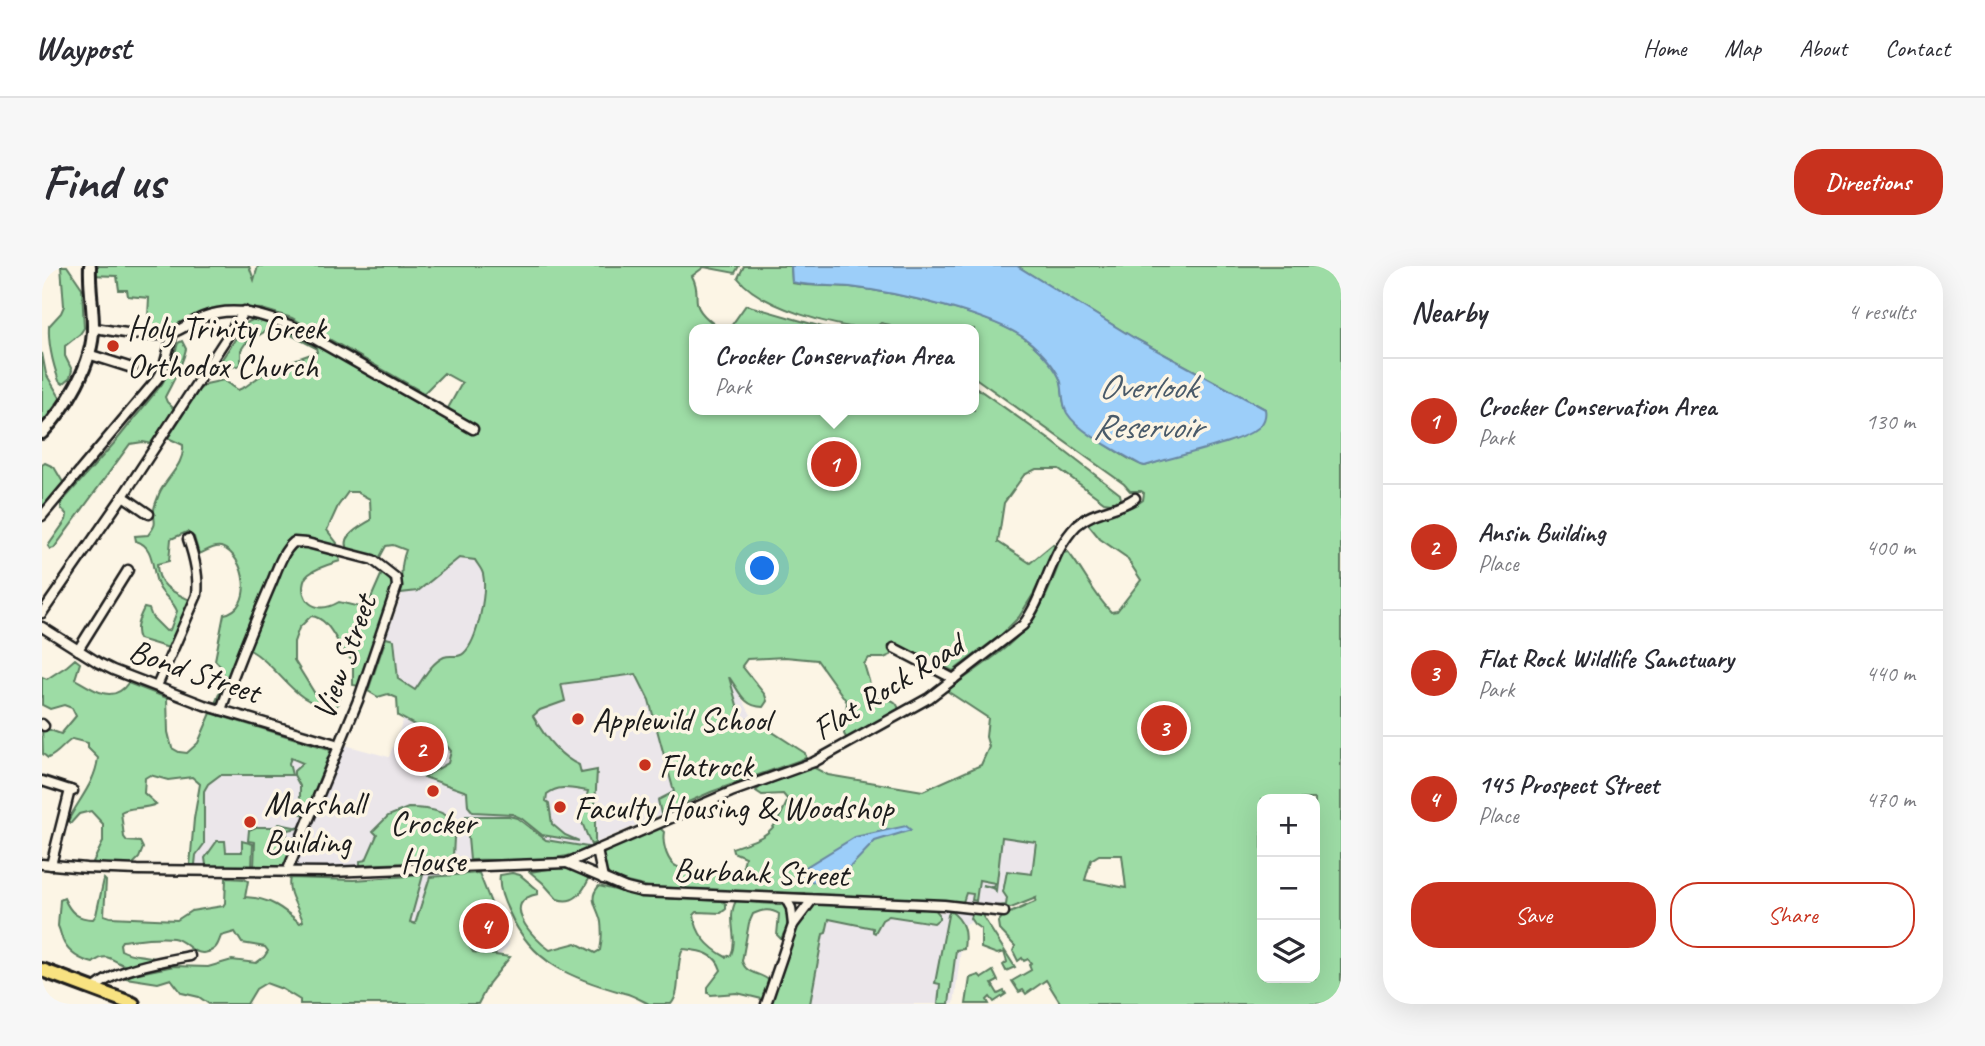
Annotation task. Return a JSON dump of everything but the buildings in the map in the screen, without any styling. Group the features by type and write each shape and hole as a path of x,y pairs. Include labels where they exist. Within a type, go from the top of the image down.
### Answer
{"main road":[{"path":"42,433 69,400 88,354 94,328 90,266"},
{"path":"42,970 94,989 111,1000 133,1004"}],"street":[{"path":"94,328 140,334 173,332 213,313 244,311 292,326 473,429"},
{"path":"42,612 123,496 244,311"},
{"path":"42,516 158,378 163,370 173,332"},
{"path":"88,354 132,368"},
{"path":"123,496 149,514"},
{"name":"Flat Rock Road","path":"567,863 731,792 814,762 920,704 1016,632 1029,617 1061,548 1079,523 1135,498"},
{"path":"158,686 197,595 194,559 188,539"},
{"name":"View Street","path":"221,710 237,662 290,545 299,541 373,560 394,575 398,583 363,685 287,872"},
{"path":"78,650 128,570"},
{"name":"Bond Street","path":"42,627 113,670 221,710 339,745"},
{"path":"894,648 954,679"},
{"path":"42,781 71,790 46,865 138,870 287,872 567,863"},
{"path":"597,850 603,879"},
{"name":"Burbank Street","path":"567,863 633,890 650,893 958,907 1004,912"},
{"path":"786,899 791,908 793,925"},
{"path":"766,1004 793,925 812,900"},
{"path":"94,989 110,979 134,970 190,956"}],"shaded area":[{"name":"Applewild School","path":"417,521 716,653 754,720 761,749 787,766 711,792 564,857 475,860 509,945 479,980 473,1004 376,1004 421,863 349,866 190,865 194,819 211,713 341,752 345,745 389,757 415,690 376,666 411,569 400,567"},
{"path":"963,806 1095,845 1012,905 964,925 954,1004 772,1004 816,907 945,912"}],"green space":[{"path":"61,266 67,266 82,288 84,328 65,346 65,356 72,370 70,378 63,384 59,381 55,368 49,333 49,326 64,306"},
{"path":"90,266 249,266 254,280 258,266 739,266 735,273 704,267 692,276 697,305 714,324 689,324 689,415 979,415 979,390 1050,440 1120,494 1121,499 1111,503 1104,502 1059,469 1036,469 1024,475 1004,503 998,542 1030,563 1053,544 1055,548 1034,593 1019,617 1002,634 953,671 900,646 893,646 890,649 891,655 884,658 869,658 864,664 874,697 893,701 899,710 848,741 844,734 847,702 817,660 785,657 747,659 742,666 767,701 763,707 746,701 729,677 743,726 748,719 754,720 805,753 806,758 711,792 661,814 658,800 674,792 649,700 636,674 561,684 565,701 540,710 533,716 553,745 579,765 581,773 597,770 595,843 591,845 581,820 588,791 577,789 557,789 547,794 546,801 549,803 552,824 565,835 579,841 542,835 512,814 473,812 468,806 467,792 424,777 448,763 451,751 442,740 398,716 397,698 388,694 378,697 368,691 386,638 394,640 398,679 415,690 435,663 447,656 464,653 477,627 484,582 475,560 459,558 418,591 400,593 406,550 393,545 386,546 380,557 350,552 347,547 348,537 371,520 370,499 357,492 348,492 327,530 337,543 336,547 312,540 293,538 290,541 251,621 220,703 216,704 216,701 223,674 215,660 224,614 234,610 240,603 244,582 241,570 230,552 218,547 199,554 194,537 187,532 171,539 169,561 157,564 158,572 167,587 190,600 190,607 169,648 139,639 137,631 144,608 149,609 152,617 166,631 170,630 177,611 157,583 147,549 136,541 135,536 148,535 153,527 154,508 159,494 181,459 183,445 168,438 199,390 206,384 224,380 238,390 271,368 317,352 316,348 280,329 269,329 245,344 241,350 241,365 214,371 246,323 254,319 292,330 435,410 470,433 474,427 447,410 462,383 444,373 424,393 292,318 262,309 237,308 236,311 224,311 173,332 147,334 149,298 128,296 127,290 119,290 117,276 89,275"},
{"path":"744,266 791,266 792,283 850,287 891,294 964,312 1007,328 1034,346 1055,369 1061,381 1065,408 1072,418 1127,458 1145,466 1254,430 1261,425 1265,409 1134,338 1017,266 1341,266 1341,1004 1061,1004 1046,980 1026,994 1023,990 1019,992 1012,981 1031,970 1031,963 1022,958 1018,961 1013,951 1015,946 999,929 998,922 1003,916 1035,902 1036,898 1011,908 996,906 1006,905 1007,898 1003,892 1007,871 1032,874 1036,842 1002,837 996,891 982,885 994,887 995,883 979,880 976,901 972,900 973,894 966,893 963,902 804,896 804,893 665,891 618,880 607,872 603,852 659,827 664,832 668,857 678,867 719,872 743,867 745,857 733,852 732,848 768,833 778,821 788,800 783,794 762,795 756,791 760,787 813,767 828,775 923,791 981,765 989,747 986,737 988,718 947,691 1005,648 1025,628 1043,602 1063,553 1068,552 1111,612 1117,611 1141,580 1126,557 1100,539 1087,523 1137,504 1143,500 1144,493 1130,491 1124,484 979,381 979,324 835,324 781,307 763,298 738,278","holes":["1099,855 1122,855 1126,888 1085,880 1091,860"]},
{"path":"746,305 812,324 733,324"},
{"path":"182,341 186,349 184,356 165,397 175,410 153,444 130,444 54,548 50,549 48,546 66,520 67,515 61,508 61,503 162,384 178,343"},
{"path":"42,353 46,374 62,401 51,417 42,424"},
{"path":"45,463 54,467 64,484 42,511 42,465"},
{"path":"301,545 339,557 340,561 316,569 305,579 304,593 311,604 328,607 339,602 364,608 385,571 393,586 359,686 353,685 353,661 324,622 311,616 299,628 294,642 294,660 317,697 323,698 333,693 339,697 335,708 308,700 250,650 241,665 286,556 294,546"},
{"path":"75,659 80,663 75,679 102,693 116,693 128,683 167,698 168,732 172,748 179,752 187,753 198,743 211,713 329,749 305,815 293,811 293,805 300,805 300,786 294,771 303,763 291,758 289,763 292,775 220,775 208,784 204,791 204,844 196,855 195,865 190,865 200,784 192,777 168,780 150,775 145,778 144,793 156,804 121,812 124,837 127,841 140,842 143,848 139,858 131,866 92,864 103,842 103,824 91,811 79,814 71,823 68,821 90,783 98,758 88,748 88,743 72,739 52,756 48,758 43,754 42,727 61,734 76,716 72,708 64,705 50,709 42,705 42,677 47,679"},
{"path":"408,808 434,810 451,820 454,825 455,861 360,865 360,861 366,860 377,835 373,831 388,816"},
{"path":"466,816 517,818 546,840 588,847 586,851 558,858 470,860"},
{"path":"279,824 299,828 287,830 287,838 295,838 284,867 254,868 255,842 248,841 249,830 256,827 277,827"},
{"path":"217,841 225,841 226,852 242,852 242,841 253,844 252,868 206,865 205,858"},
{"path":"570,868 589,879 573,899 557,899 530,872"},
{"path":"479,873 497,918 483,910 471,911 466,927 467,942 473,952 510,957 489,983 478,1004 300,1004 300,1000 266,983 256,989 247,1004 209,1004 199,997 182,993 171,979 158,983 124,976 174,966 208,967 232,960 256,963 268,951 265,947 242,943 235,932 221,936 215,948 202,953 178,939 148,938 122,941 121,950 157,959 132,966 104,957 93,963 69,950 58,926 60,900 64,898 75,914 93,919 104,879 104,915 110,917 177,920 191,911 223,906 226,878 248,881 245,897 262,899 275,905 300,923 303,921 291,894 290,878 354,880 423,875 410,922 415,924 430,877"},
{"path":"500,875 520,875 538,890 538,894 527,898 521,904 520,912 528,929 550,950 576,943 595,953 600,950 601,922 594,899 599,886 644,897 722,901 726,904 726,909 721,913 697,912 694,915 704,940 726,957 731,955 733,949 732,915 736,901 783,905 788,909 789,923 781,939 777,935 779,914 776,912 766,910 753,914 749,923 742,961 747,969 770,981 762,999 737,993 711,995 708,993 708,987 721,970 719,964 711,956 683,949 675,998 671,1004 649,1004 631,995 571,975 542,957 518,930 503,899"},
{"path":"814,905 934,908 939,919 934,923 889,916 882,920 875,933 873,928 829,919 826,933 823,934 810,1004 769,1004 796,929"},
{"path":"950,911 959,919 963,928 964,949 956,950 949,1004 938,1004 940,984 935,983"},
{"path":"972,912 982,915 1015,967 1006,971 1003,965 1007,962 1004,952 997,954 981,948 981,929 970,918"},
{"path":"993,971 998,981 992,984 998,994 1004,991 1006,994 994,1002 990,997 987,1000 989,1004 966,1004 970,978 979,975 982,978"}],"water":[{"name":"Overlook Reservoir","path":"791,266 1017,266 1134,338 1265,409 1264,419 1261,425 1241,437 1141,465 1101,442 1073,420 1065,409 1061,382 1056,372 1032,344 1017,333 945,306 850,287 792,282"},
{"path":"906,826 911,830 875,841 852,865 826,881 818,883 799,878 801,870 855,837"}],"place":[{"name":"Holy Trinity Greek Orthodox Church","path":"113,346"},
{"name":"Crocker Conservation Area","path":"834,464"},
{"name":"Applewild School","path":"578,719"},
{"name":"Flat Rock Wildlife Sanctuary","path":"1164,728"},
{"name":"Ansin Building","path":"421,749"},
{"name":"Flatrock","path":"645,765"},
{"name":"Crocker House","path":"433,791"},
{"name":"Faculty Housing & Woodshop","path":"560,807"},
{"name":"Marshall Building","path":"250,822"},
{"name":"145 Prospect Street","path":"486,926"}]}
